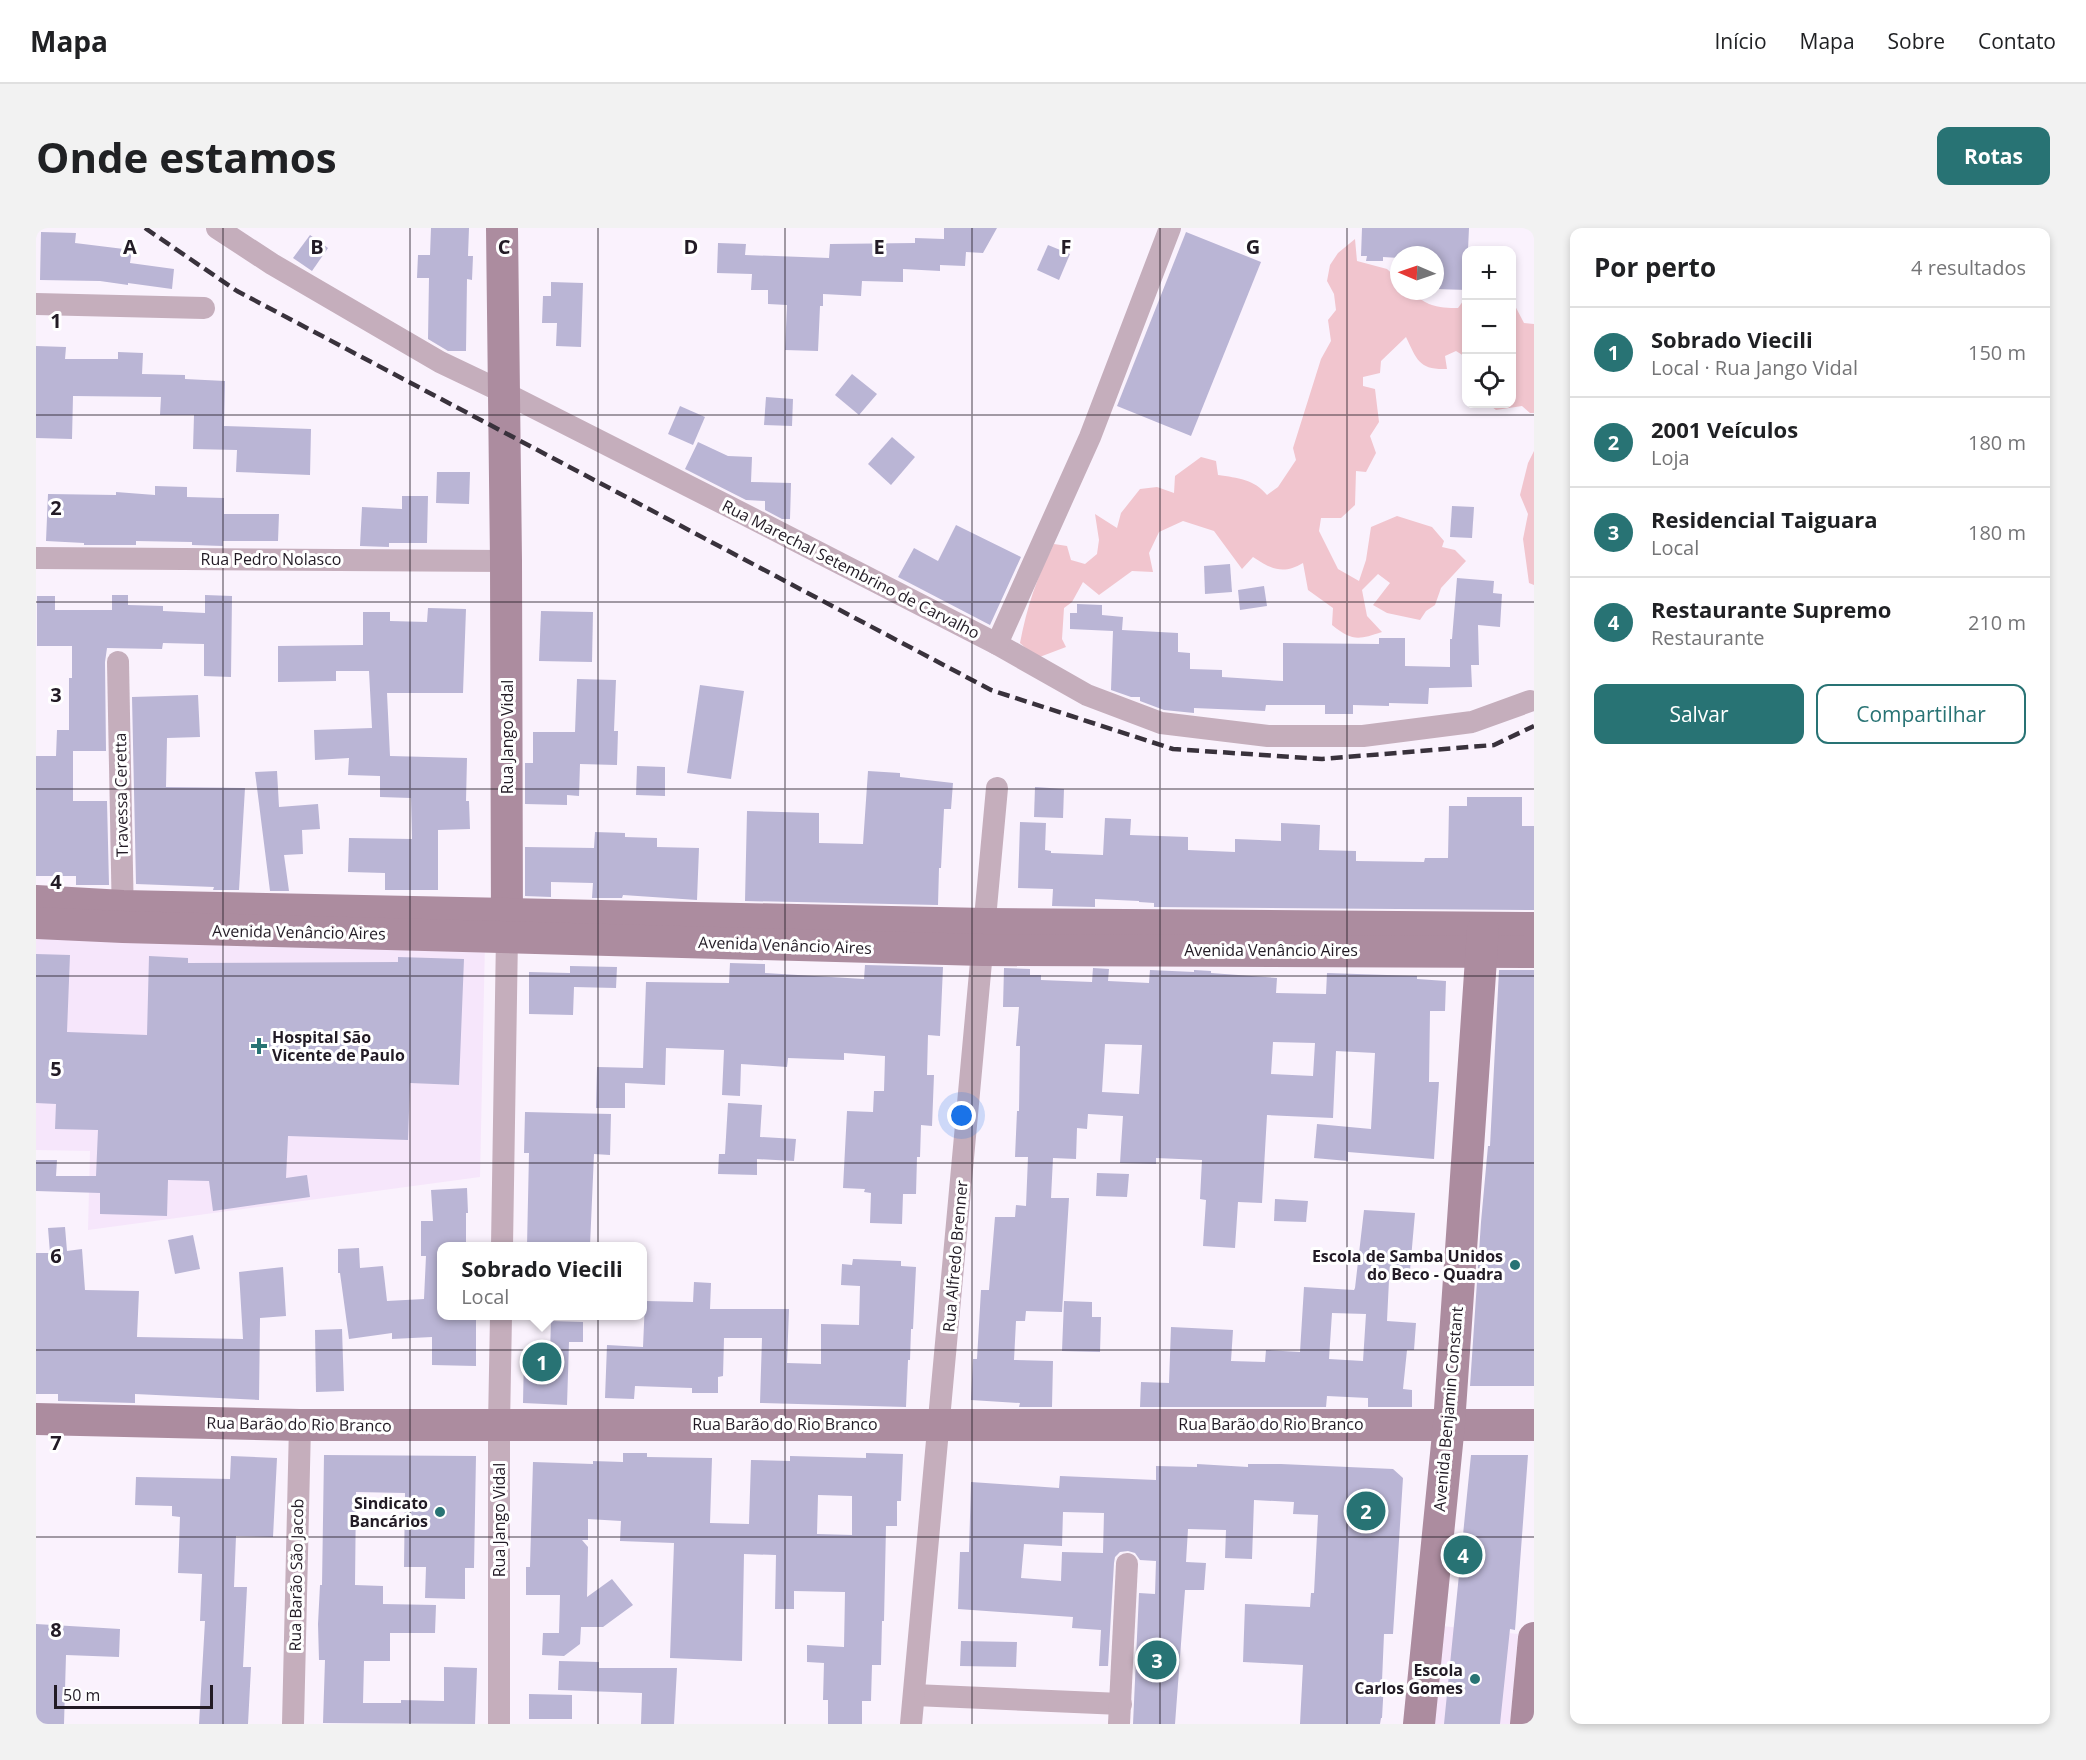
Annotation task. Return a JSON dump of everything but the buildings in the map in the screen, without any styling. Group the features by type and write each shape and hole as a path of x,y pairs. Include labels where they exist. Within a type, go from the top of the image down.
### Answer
{"main road":[{"name":"Rua Jango Vidal","path":"502,228 507,925"},
{"name":"Avenida Venâncio Aires","path":"36,901 123,917"},
{"name":"Avenida Venâncio Aires","path":"36,923 123,917 983,937 1482,939 1534,928"},
{"name":"Avenida Venâncio Aires","path":"1482,939 1534,952"},
{"name":"Avenida Benjamin Constant","path":"1419,1724 1449,1424 1482,939"},
{"name":"Rua Barão do Rio Branco","path":"36,1419 300,1425 1534,1425"},
{"path":"1526,1724 1534,1638"}],"street":[{"name":"Rua Marechal Setembrino de Carvalho","path":"217,228 273,264 440,362 997,644 1087,695 1161,723 1268,736 1363,736 1472,722 1530,701"},
{"path":"997,644 1090,437 1170,228"},
{"path":"36,304 204,308"},
{"name":"Rua Pedro Nolasco","path":"36,558 506,561"},
{"name":"Travessa Ceretta","path":"118,662 123,917"},
{"name":"Rua Alfredo Brenner","path":"912,1724 997,788"},
{"name":"Rua Jango Vidal","path":"502,1242 507,925"},
{"name":"Rua Jango Vidal","path":"499,1724 501,1320"},
{"name":"Rua Barão São Jacob","path":"293,1724 300,1425"},
{"path":"914,1695 1120,1714 1127,1564"}],"shaded area":[{"path":"1355,239 1357,261 1390,272 1390,300 1423,300 1436,306 1458,308 1462,302 1462,355 1456,351 1445,356 1447,369 1430,368 1420,362 1406,337 1381,361 1380,373 1363,377 1363,386 1375,389 1379,422 1370,436 1376,453 1366,472 1356,471 1355,505 1341,518 1321,518 1319,531 1338,569 1359,581 1366,560 1371,527 1397,516 1432,527 1444,541 1442,547 1455,550 1466,561 1441,588 1435,605 1426,611 1420,620 1387,613 1373,605 1390,583 1378,574 1362,590 1367,616 1382,632 1361,638 1350,636 1332,625 1333,608 1308,590 1303,563 1283,570 1266,565 1253,557 1242,569 1214,531 1183,521 1159,532 1149,553 1153,572 1132,571 1099,595 1083,582 1072,602 1064,608 1062,639 1066,647 1037,658 1020,643 1029,604 1038,580 1054,544 1067,546 1071,560 1085,564 1097,554 1099,540 1095,514 1117,528 1121,513 1140,489 1157,487 1174,493 1175,476 1201,457 1216,461 1218,475 1251,482 1267,495 1278,487 1296,460 1293,448 1321,359 1331,341 1328,320 1336,310 1334,294 1327,281 1330,265 1338,253"},
{"path":"1516,308 1524,323 1534,324 1534,413 1530,413 1522,406 1516,407"},
{"path":"1534,451 1534,585 1529,583 1523,539 1528,514 1520,495 1528,463"},
{"name":"Hospital São Vicente de Paulo","path":"36,938 485,942 480,1177 88,1230 90,1151 36,1150"},
{"name":"Escola Carlos Gomes","path":"1442,1626 1518,1634 1510,1724 1432,1724"}],"railway":[{"path":"145,228 237,291 991,690 1173,749 1322,759 1494,745 1534,726"}],"place":[{"name":"Hospital São Vicente de Paulo","path":"259,1046"},
{"name":"Escola de Samba Unidos do Beco - Quadra","path":"1515,1265"},
{"name":"Sobrado Viecili","path":"542,1362"},
{"name":"2001 Veículos","path":"1366,1511"},
{"name":"Sindicato Bancários","path":"440,1512"},
{"name":"Restaurante Supremo","path":"1463,1555"},
{"name":"Residencial Taiguara","path":"1157,1660"},
{"name":"Escola Carlos Gomes","path":"1475,1679"}]}
